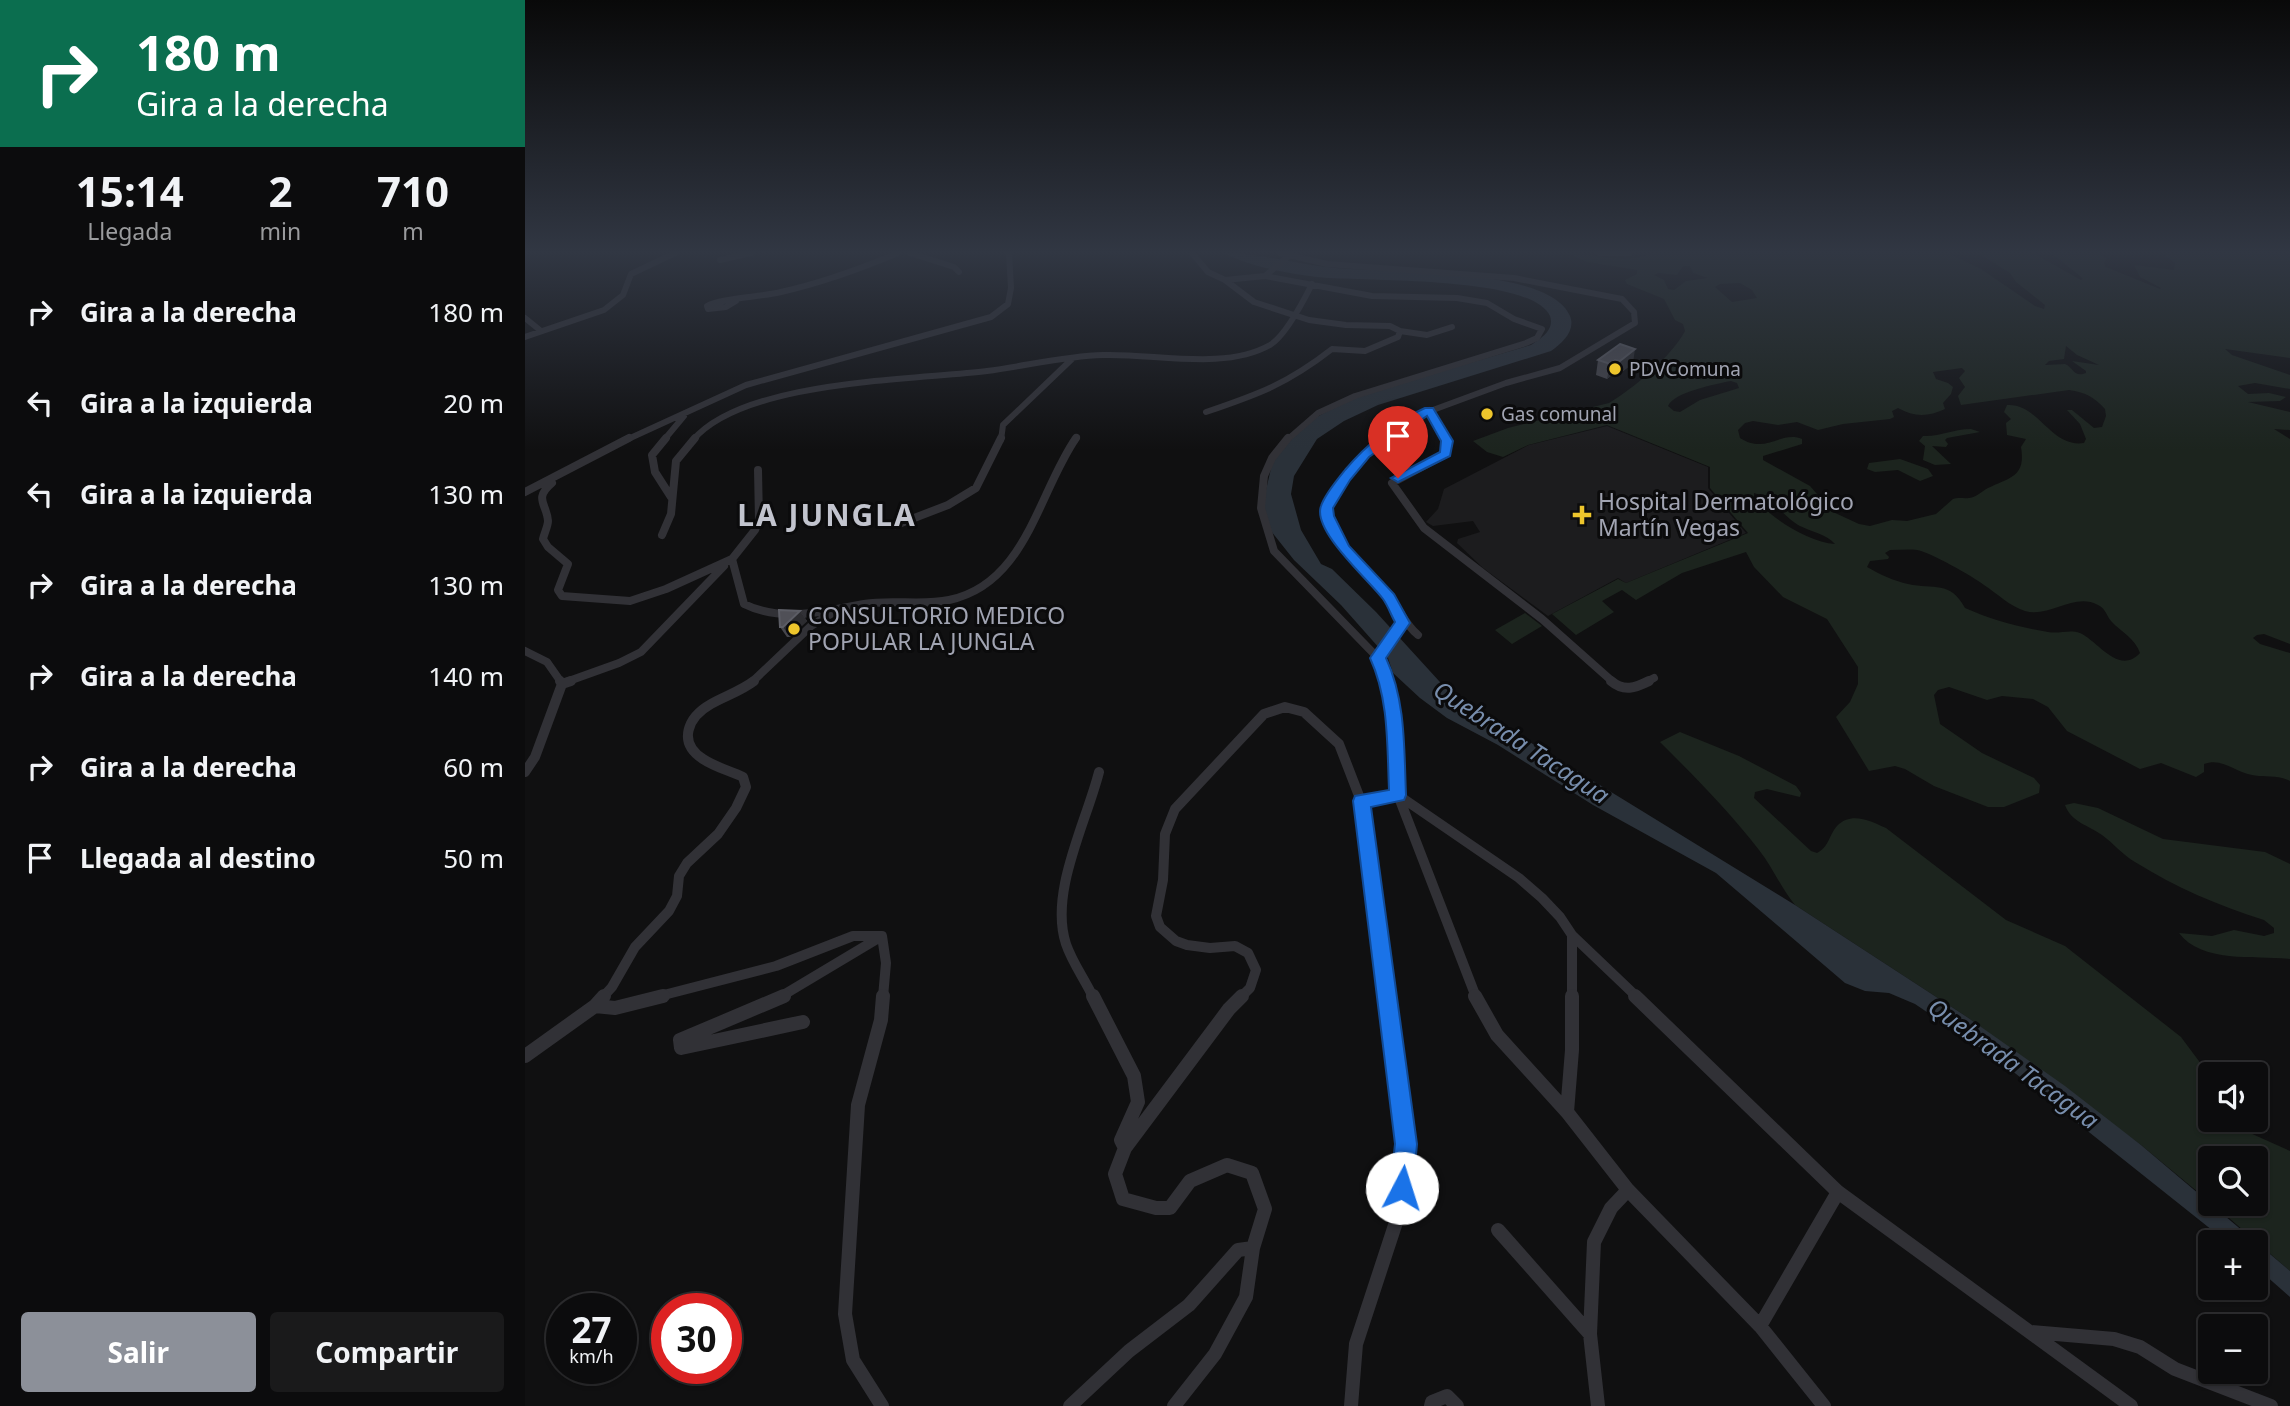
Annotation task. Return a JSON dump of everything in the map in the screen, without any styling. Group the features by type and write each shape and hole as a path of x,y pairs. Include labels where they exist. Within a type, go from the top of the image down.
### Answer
{"street":[{"path":"526,319 541,331"},
{"path":"525,337 577,319"},
{"path":"525,492 692,409 769,377 952,331 987,319"},
{"path":"662,535 671,514 676,461 680,453 709,425 740,408 823,388 989,371 1072,358 1123,355 1193,359 1251,352 1271,345 1280,338 1290,319"},
{"path":"1312,319 1346,325 1389,326 1400,331 1427,335 1452,327"},
{"path":"1513,319 1542,329 1537,338 1355,396 1318,413 1294,431 1272,458 1264,476 1261,508 1274,551 1380,655 1393,704 1398,795 1478,1003 1497,1035 1567,1112 1628,1190 1760,1326 1824,1406"},
{"path":"1418,635 1400,627 1389,597 1343,548 1327,516 1327,508 1345,478 1364,454 1413,417 1506,383 1560,368 1635,323 1635,319"},
{"path":"1206,412 1272,389 1300,374 1332,349 1369,350 1398,337 1400,331"},
{"path":"896,525 948,505 976,488 1001,442 1003,425 1072,358"},
{"path":"671,497 655,472 652,454 692,409"},
{"path":"1429,410 1447,441 1446,454 1392,483 1417,521 1542,619 1617,685 1633,689 1654,678"},
{"path":"732,559 744,604 786,614 818,614 894,600 948,601 972,594 992,579 1022,544 1047,498 1064,454 1077,438"},
{"path":"525,772 535,757 562,684 634,656 649,645 702,586 732,559 755,530 759,520 758,470"},
{"path":"564,474 547,486 542,495 541,508 548,521 543,540 546,546 565,558 568,564 559,582 558,590 562,596 630,601 666,589 732,559"},
{"path":"525,1056 595,1006 611,987 635,947 669,911 677,895 679,876 687,863 718,834 736,808 746,787 743,777 711,766 698,754 687,735 687,726 694,715 753,681 799,636 825,615 837,610"},
{"path":"1380,655 1400,627"},
{"path":"525,651 547,662 562,684"},
{"path":"1174,1406 1215,1354 1246,1297 1253,1248 1265,1209 1252,1173 1227,1165 1190,1181 1170,1208 1156,1208 1123,1199 1115,1174 1125,1148 1229,1009 1251,988 1254,978 1254,962 1248,953 1235,946 1210,948 1187,945 1175,941 1160,928 1156,916 1163,880 1165,834 1175,809 1264,714 1285,707 1304,712 1339,744 1361,801 1406,1144 1400,1210 1366,1305 1356,1344 1351,1406"},
{"path":"1099,772 1089,810 1069,865 1060,907 1066,944 1134,1076 1137,1102 1121,1140 1125,1148"},
{"path":"1361,801 1398,795 1533,890 1565,918 1572,935 1572,1050 1567,1112"},
{"path":"1572,935 1838,1192 2131,1406"},
{"path":"595,1006 615,1007 776,966 853,936 882,936"},
{"path":"803,1022 681,1048 680,1040 788,993 882,936"},
{"path":"881,1406 853,1360 845,1314 858,1105 881,1020 885,963 882,936"},
{"path":"1598,1406 1590,1334 1594,1242 1611,1208 1628,1190"},
{"path":"1760,1326 1838,1192"},
{"path":"1498,1230 1590,1334"},
{"path":"1070,1406 1129,1351 1189,1305 1238,1250 1253,1248"},
{"path":"2031,1332 2114,1339 2140,1347 2175,1369 2271,1406"},
{"path":"1431,1406 1432,1402 1447,1396 1457,1406"}],"shaded area":[{"path":"2290,319 2290,358 2225,349 2232,355 2290,375 2290,389 2255,383 2238,386 2248,394 2269,393 2286,397 2280,401 2248,402 2290,412 2290,430 2274,429 2290,439 2290,644 2264,634 2253,638 2260,644 2290,653 2290,781 2252,775 2217,762 2204,764 2204,772 2196,777 2161,763 2140,769 2067,731 2048,707 2033,699 2002,696 1987,700 1949,687 1938,690 1934,695 1940,724 1982,753 2034,778 2040,785 2039,793 2004,807 1988,807 1934,786 1905,769 1895,766 1869,771 1836,717 1850,702 1858,684 1858,667 1827,619 1783,597 1754,567 1746,552 1682,573 1636,600 1622,590 1602,601 1614,612 1576,635 1552,614 1618,579 1626,583 1748,533 1710,488 1710,467 1607,425 1528,445 1503,457 1487,452 1473,441 1508,428 1609,403 1651,371 1679,341 1685,331 1683,324 1675,320","holes":["2066,346 2077,355 2099,365 2072,361 2086,371 2079,374 2065,364 2045,365 2049,361 2064,359","1962,368 1965,371 1959,378 1965,387 1958,396 1961,405 2069,390 2093,398 2105,409 2106,416 2102,427 2094,428 2072,410 2067,410 2080,424 2086,439 2084,443 2072,443 2053,433 2028,411 2007,405 2004,412 2011,419 2006,423 2007,435 2026,439 2021,447 2021,465 2015,475 1975,496 1953,499 1936,514 1870,526 1833,512 1810,486 1763,460 1763,456 1802,444 1802,439 1787,437 1758,444 1740,438 1738,430 1745,423 1753,421 1778,425 1797,422 1818,430 1843,424 1890,419 1894,417 1892,411 1898,408 1921,415 1945,409 1943,403 1953,387 1936,379 1933,372","1731,381 1737,383 1739,388 1700,400 1680,412 1668,406 1678,397 1696,389","1754,493 1766,498 1800,526 1823,535 1835,544 1802,534 1780,521 1754,498","1890,550 1923,551 1979,581 2025,611 2044,611 2080,601 2098,605 2131,639 2140,653 2132,659 2117,659 2080,633 2048,632 1995,620 1965,608 1959,599 1947,590 1903,583 1867,567 1870,561 1888,559 1885,553"]},
{"name":"Hospital Dermatológico Martín Vegas","path":"1607,426 1708,467 1708,488 1746,533 1626,583 1618,578 1548,616 1483,568 1457,543 1458,539 1480,532 1473,521 1433,526 1426,522 1438,509 1444,489 1529,445"},
{"path":"1971,429 1980,432 1947,438 1946,447 1932,446 1951,464 1935,465 1923,460 1925,446 1919,441 1923,436"},
{"path":"1900,459 1928,469 1933,476 1920,481 1898,470 1875,472 1867,469 1869,463"},
{"path":"1525,613 1542,626 1512,644 1495,630"},
{"path":"1680,732 1739,756 1796,786 1801,793 1800,797 1767,789 1755,792 1754,798 1811,851 1817,853 1821,850 1837,826 1848,819 1861,819 1886,828 2006,920 2065,946 2181,1037 2200,1062 2198,1132 2249,1132 2290,1151 2290,1271 2268,1252 2268,1230 2243,1230 2227,1216 2268,1216 2268,1146 2198,1146 2198,1192 2141,1145 1967,1017 1795,905 1748,836 1660,742"},
{"path":"2074,803 2098,808 2163,839 2265,852 2290,864 2290,959 2215,954 2189,943 2179,933 2212,936 2234,930 2264,936 2274,933 2274,928 2264,920 2182,888 2135,862 2102,835 2071,815 2065,805"}],"water":[{"name":"Quebrada Tacagua","path":"1551,319 1571,319 1570,332 1551,351 1378,405 1344,421 1317,439 1294,476 1291,494 1301,530 1321,564 1332,569 1376,612 1450,693 1795,905 1967,1017 2065,1086 2198,1193 2198,1216 2225,1216 2242,1230 2212,1230 2001,1062 1915,1004 1889,993 1865,991 1845,983 1716,873 1593,805 1498,745 1447,718 1393,673 1388,658 1341,605 1294,560 1271,531 1263,503 1272,464 1289,439 1315,418 1344,402 1388,387 1531,345 1549,330"},
{"path":"2268,1252 2290,1271 2290,1297 2268,1278"}],"building":[{"path":"1620,344 1635,349 1620,361 1615,360 1610,364 1598,360"},
{"path":"779,610 800,611 780,627"}],"place":[{"name":"PDVComuna","path":"1615,369"},
{"name":"Gas comunal","path":"1487,414"},
{"name":"Hospital Dermatológico Martín Vegas","path":"1582,515"},
{"name":"CONSULTORIO MEDICO POPULAR LA JUNGLA","path":"794,629"}],"district":[{"name":"LA JUNGLA","path":"827,516"}],"route":[{"path":"1398,478 1446,454 1447,441 1429,410 1413,417 1364,454 1345,478 1327,508 1327,516 1343,548 1389,597 1403,623 1378,658 1393,704 1398,795 1361,801 1406,1144 1402,1188"}]}
